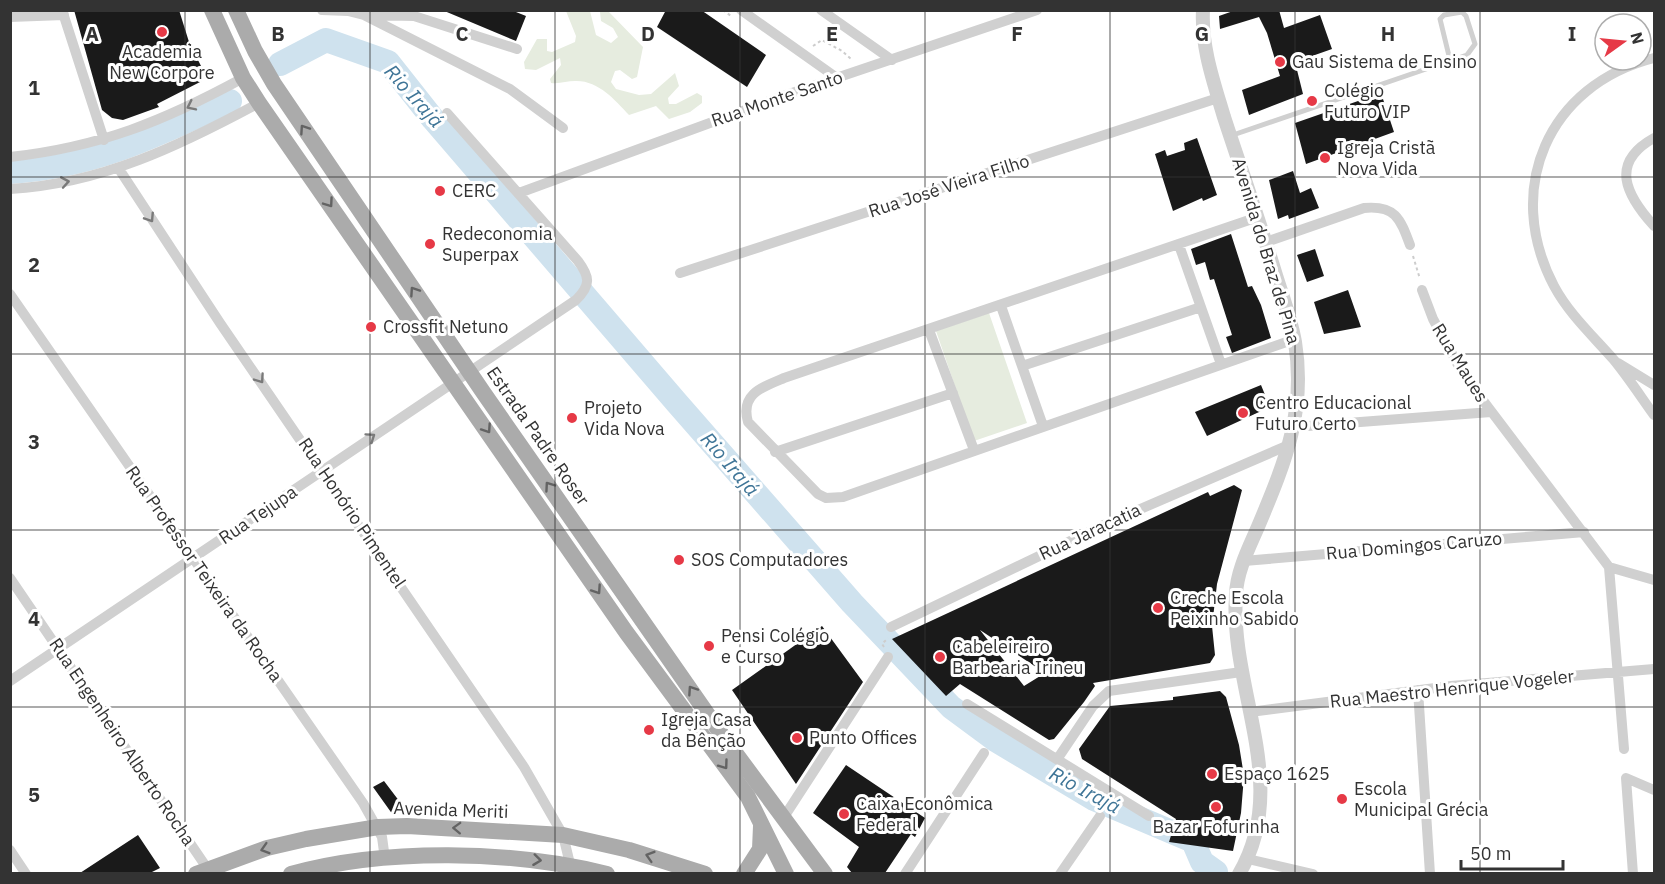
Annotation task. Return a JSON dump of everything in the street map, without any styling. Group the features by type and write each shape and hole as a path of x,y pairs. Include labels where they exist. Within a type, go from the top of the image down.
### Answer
{"main road":[{"name":"Estrada Padre Roser","path":"212,10 243,78 259,103 626,632 748,797 786,873"},
{"name":"Estrada Padre Roser","path":"236,10 255,51 274,84 469,371 722,735 825,873"},
{"path":"744,873 760,849 762,834 759,819"},
{"name":"Avenida Meriti","path":"206,872 306,839 378,827 478,829 563,835 629,850 705,873"},
{"path":"291,873 330,864 462,856 517,858 570,864 607,873"}],"street":[{"path":"322,10 348,11 364,15 510,88 563,129"},
{"path":"741,10 837,78"},
{"path":"821,10 892,60"},
{"name":"Rua Monte Santo","path":"519,194 837,78 1037,10"},
{"name":"Avenida do Braz de Pina","path":"1203,10 1206,47 1218,98 1266,242 1295,339 1298,386 1295,427 1291,444 1244,561 1236,591 1235,620 1241,672 1261,765 1262,790 1260,814 1248,859 1239,873"},
{"path":"10,17 63,13 104,140"},
{"path":"364,15 414,16 517,50"},
{"path":"1654,58 1641,62 1589,88 1568,107 1552,128 1535,178 1536,235 1543,261 1554,287 1571,312 1615,362 1654,415"},
{"path":"10,157 53,152 104,140 155,123 243,78"},
{"name":"Rua José Vieira Filho","path":"680,273 1218,98"},
{"path":"10,189 36,187 118,169 207,131 259,103"},
{"name":"Rua Tejupa","path":"10,681 576,300 585,291 588,286 587,275 570,251 447,113"},
{"path":"1654,138 1640,145 1629,159 1625,176 1630,195 1654,226"},
{"name":"Rua Honório Pimentel","path":"118,169 200,293 524,767 563,835 570,864"},
{"path":"1266,242 1364,208 1381,206 1392,212 1403,225 1410,244"},
{"path":"1258,217 784,378 754,393 745,407 748,422 818,494 832,498 1295,339"},
{"path":"1179,244 1221,364"},
{"name":"Rua Maues","path":"1422,290 1446,346 1491,412 1609,567"},
{"name":"Rua Professor Teixeira da Rocha","path":"10,294 363,802 378,827 385,860"},
{"path":"1001,306 1043,426"},
{"path":"1022,366 1201,307"},
{"path":"929,330 974,450"},
{"path":"1615,362 1654,385"},
{"path":"775,452 953,393"},
{"path":"1295,427 1491,412"},
{"name":"Rua Jaracatia","path":"891,632 1108,523 1291,444"},
{"name":"Rua Domingos Caruzo","path":"1244,561 1584,532"},
{"path":"1623,749 1619,673 1609,567 1654,580"},
{"name":"Rua Engenheiro Alberto Rocha","path":"10,578 60,648 206,872"},
{"path":"784,817 888,657"},
{"name":"Rua Maestro Henrique Vogeler","path":"1250,712 1418,690 1654,669"},
{"path":"1058,758 1093,706 1109,691 1241,672"},
{"path":"1418,690 1430,873"},
{"path":"967,704 1149,816"},
{"path":"905,873 984,753"},
{"path":"1633,873 1626,778 1654,790"},
{"path":"1060,873 1100,816"},
{"path":"10,850 26,873"},
{"path":"1248,859 1313,873"}],"lane":[{"path":"1230,136 1450,60 1467,54 1475,44 1466,16 1462,12 1444,15 1440,20 1450,60"}],"path":[{"path":"1410,244 1422,290"},
{"path":"882,644 891,632"}],"shaded area":[{"path":"566,11 590,11 596,35 611,43 618,37 613,28 601,21 600,12 609,12 643,47 637,77 632,79 620,70 615,71 611,82 616,89 639,95 651,94 675,73 679,86 668,98 669,104 676,104 697,93 702,96 702,103 690,112 669,119 656,106 629,115 599,87 575,81 551,83 550,79 561,65 560,58 536,70 525,69 524,62 537,39 547,39 547,51 552,52 575,42 576,36"},
{"path":"989,313 1027,423 974,441 936,331"}],"building":[{"path":"74,10 179,10 189,42 204,72 202,81 157,104 159,107 123,120 112,118 102,110"},
{"path":"442,10 511,10 526,16 516,41"},
{"path":"666,10 701,10 766,55 747,87 657,27"},
{"path":"1236,10 1279,10 1284,28 1320,15 1332,49 1295,62 1303,94 1249,115 1242,90 1280,76 1267,33 1259,17 1220,29 1219,16"},
{"path":"1381,93 1394,132 1306,164 1295,123"},
{"path":"1197,138 1217,195 1203,201 1202,198 1173,211 1155,154 1165,150 1167,156 1185,150 1184,143"},
{"path":"1293,171 1300,193 1311,188 1319,208 1289,219 1288,215 1278,219 1269,180"},
{"path":"1231,234 1248,287 1252,286 1261,305 1271,338 1232,353 1226,337 1232,335 1214,279 1210,280 1205,262 1196,265 1191,249"},
{"path":"1315,249 1324,276 1307,282 1297,255"},
{"path":"1348,290 1361,327 1324,334 1314,302"},
{"path":"1261,385 1270,407 1207,436 1195,412"},
{"path":"1234,485 1242,490 1217,584 1212,626 1215,655 1210,663 1093,683 1095,686 1084,702 1054,739 1049,740 960,684 946,696 892,639 1208,492 1210,496","holes":["980,630 1045,673 1024,686"]},
{"name":"Punto Offices","path":"822,626 863,682 796,784 732,690"},
{"path":"1220,691 1226,697 1239,745 1244,776 1241,813 1233,851 1169,842 1176,819 1082,759 1079,749 1110,706 1173,700 1173,697"},
{"path":"846,765 925,818 915,837 911,834 885,873 852,873 847,867 859,847 813,813"},
{"path":"384,781 406,810 393,815 373,787"},
{"path":"138,835 160,868 150,873 80,873"}],"waterway":[{"name":"Rio Irajá","path":"280,64 326,40 388,62 433,119 677,403 852,603 951,707 997,741 1094,799 1193,841 1202,862 1216,872"},
{"name":"Rio Irajá","path":"10,172 40,169 97,157 150,138 230,101"}],"place":[{"name":"Academia New Corpore","path":"162,32"},
{"name":"Gau Sistema de Ensino","path":"1280,62"},
{"name":"Colégio Futuro VIP","path":"1312,101"},
{"name":"Igreja Cristã Nova Vida","path":"1325,158"},
{"name":"CERC","path":"440,191"},
{"name":"Redeconomia Superpax","path":"430,244"},
{"name":"Crossfit Netuno","path":"371,327"},
{"name":"Centro Educacional Futuro Certo","path":"1243,413"},
{"name":"Projeto Vida Nova","path":"572,418"},
{"name":"SOS Computadores","path":"679,560"},
{"name":"Creche Escola Peixinho Sabido","path":"1158,608"},
{"name":"Pensi Colégio e Curso","path":"709,646"},
{"name":"Cabeleireiro Barbearia Irineu","path":"940,657"},
{"name":"Igreja Casa da Bênção","path":"649,730"},
{"name":"Punto Offices","path":"797,738"},
{"name":"Espaço 1625","path":"1212,774"},
{"name":"Escola Municipal Grécia","path":"1342,799"},
{"name":"Bazar Fofurinha","path":"1216,807"},
{"name":"Caixa Econômica Federal","path":"844,814"}]}
